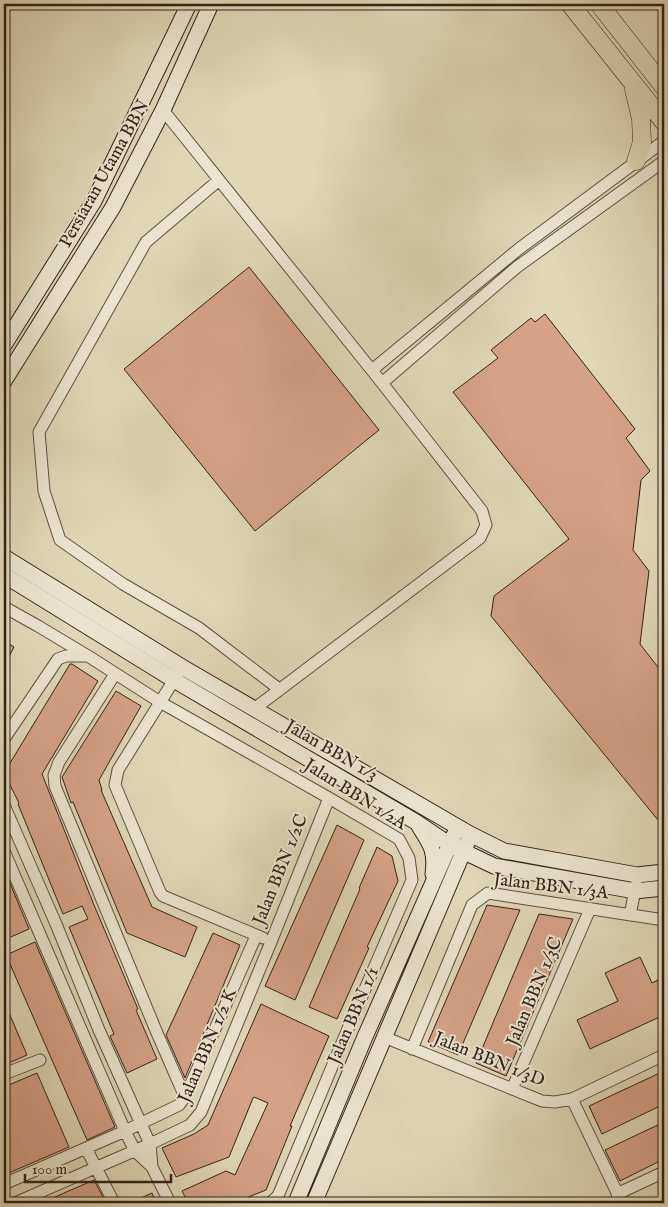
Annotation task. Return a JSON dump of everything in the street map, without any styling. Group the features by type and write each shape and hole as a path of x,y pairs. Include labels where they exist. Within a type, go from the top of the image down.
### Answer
{"main road":[{"path":"570,4 664,122"},
{"path":"599,4 664,87"},
{"path":"632,82 641,119 642,167"}],"street":[{"name":"Persiaran Utama BBN","path":"4,345 94,201 189,4"},
{"name":"Persiaran Utama BBN","path":"4,381 113,207 163,110 211,4"},
{"path":"163,110 372,370 482,511 486,524 480,538 254,709 253,714 256,720 269,729 285,746"},
{"path":"382,383 516,267 642,167 664,141"},
{"path":"372,370 520,248 642,167 664,161"},
{"path":"642,167 664,173"},
{"path":"219,180 146,242 39,432 44,491 60,540 123,584 199,628 279,689"},
{"name":"Jalan BBN 1/3","path":"4,557 182,667 470,834 504,850 637,876 664,872"},
{"name":"Jalan BBN 1/3","path":"4,575 285,746 457,848 494,866 635,892 664,888"},
{"name":"Jalan BBN 1/2A","path":"4,608 50,633 160,702 399,839 409,858 412,880 278,1196 270,1203"},
{"path":"50,633 58,659"},
{"path":"4,739 58,659 66,656 88,656"},
{"name":"Jalan BBN 1/2C","path":"182,667 118,770 115,785 160,892 164,896 271,942 329,798"},
{"path":"115,674 59,762 54,775 55,786 157,1034 185,1096"},
{"path":"4,805 56,924 99,1030 150,1144 152,1167"},
{"path":"416,822 433,850 435,858 432,886"},
{"path":"457,826 457,848"},
{"path":"457,848 470,834"},
{"name":"Jalan BBN 1/1","path":"314,1203 453,876 457,848"},
{"name":"Jalan BBN 1/1","path":"295,1203 298,1200 364,1039 432,886 457,848"},
{"path":"4,851 125,1131 135,1151 152,1167 170,1203"},
{"path":"453,876 464,870 482,866 494,866"},
{"path":"630,915 637,876"},
{"name":"Jalan BBN 1/3A","path":"412,1048 472,905 488,893 664,920"},
{"name":"Jalan BBN 1/3C","path":"512,1089 590,909"},
{"name":"Jalan BBN 1/2 K","path":"4,1184 179,1105 185,1096 256,936"},
{"name":"Jalan BBN 1/2 K","path":"16,1203 190,1125 201,1112 271,942"},
{"path":"347,1032 364,1039"},
{"name":"Jalan BBN 1/3D","path":"384,1037 542,1101 555,1102 572,1099 664,1056"},
{"path":"4,1074 40,1060"},
{"path":"572,1099 619,1199 664,1172"},
{"path":"86,1148 114,1203"},
{"path":"4,1199 6,1203"}],"building":[{"path":"249,267 379,430 255,531 124,369"},
{"path":"545,314 635,429 626,438 650,471 641,480 633,550 649,571 640,644 664,675 664,815 658,820 491,616 494,596 569,539 453,392 498,358 491,350 531,318 535,322"},
{"path":"4,641 14,647 4,666"},
{"path":"70,664 98,681 42,774 157,1059 127,1073 110,1036 114,1034 69,927 88,919 82,906 63,914 19,803 4,773"},
{"path":"116,691 141,706 99,780 101,790 152,907 197,927 185,957 127,933 73,802 71,803 62,777"},
{"path":"337,825 364,840 295,1000 265,986"},
{"path":"377,847 392,856 398,881 367,947 369,948 337,1019 309,1007"},
{"path":"4,869 29,929 4,940"},
{"path":"487,905 520,910 458,1055 428,1042"},
{"path":"539,914 573,919 506,1076 476,1063"},
{"path":"213,933 240,945 185,1078 166,1035"},
{"path":"35,942 115,1127 87,1140 6,955"},
{"path":"640,957 652,983 664,977 664,1015 590,1049 577,1020 618,1001 605,973"},
{"path":"4,1001 27,1055 4,1065"},
{"path":"261,1004 329,1036 290,1126 292,1126 266,1190 233,1203 188,1203 182,1191 226,1171 235,1175 268,1103 253,1098 229,1157 176,1177 162,1148 194,1134 208,1125"},
{"path":"664,1071 664,1104 602,1134 589,1106"},
{"path":"37,1073 69,1147 4,1175 4,1087"},
{"path":"662,1123 664,1128 664,1159 620,1181 605,1150"},
{"path":"94,1180 106,1203 41,1203"},
{"path":"152,1193 156,1203 129,1203"}]}
